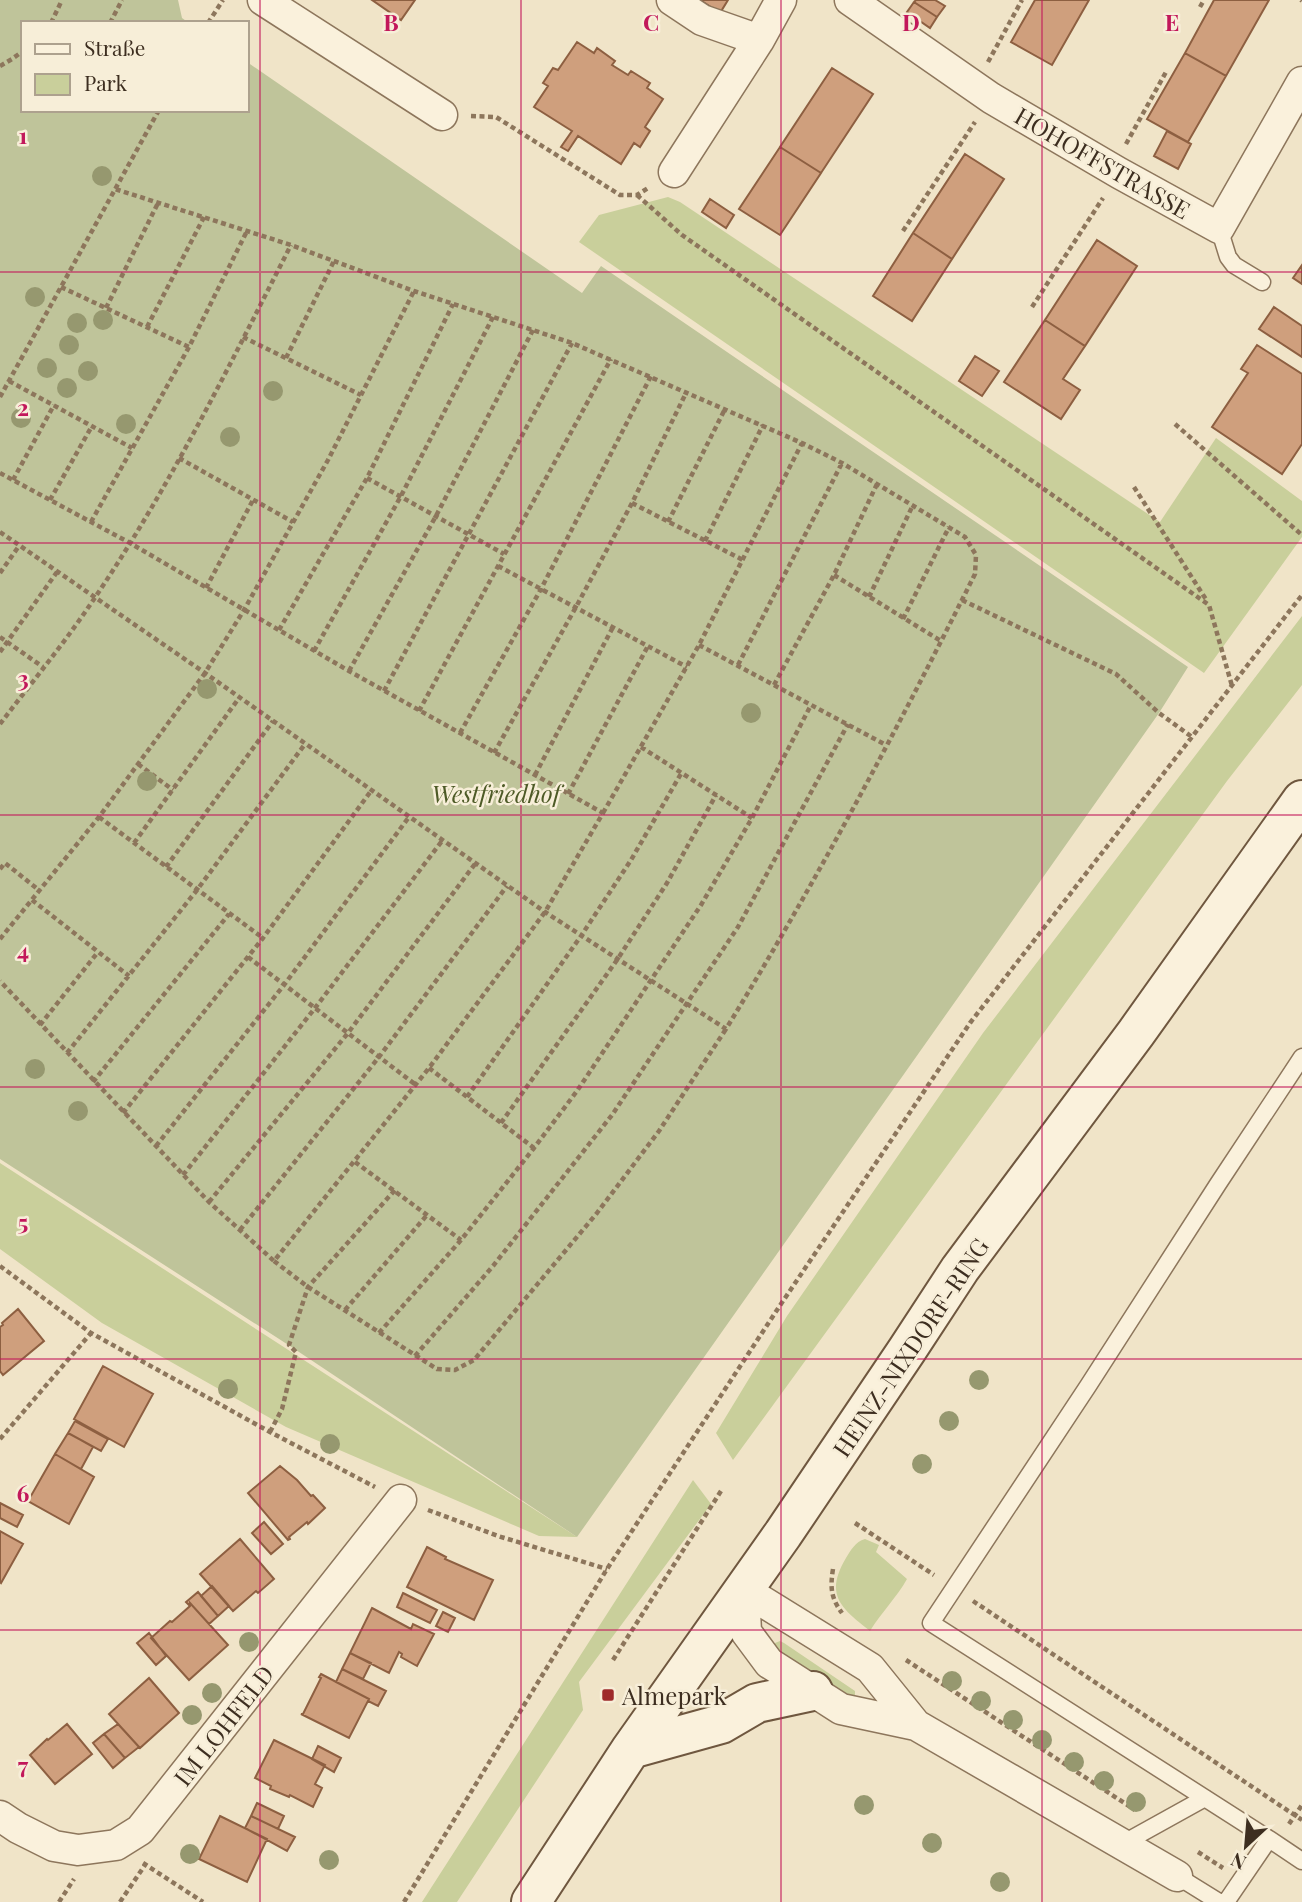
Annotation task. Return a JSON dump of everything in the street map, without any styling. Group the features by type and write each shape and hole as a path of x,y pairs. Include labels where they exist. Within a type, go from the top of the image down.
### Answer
{"main road":[{"name":"HEINZ-NIXDORF-RING","path":"531,1902 631,1749 744,1590 960,1269 1136,1033 1302,800"},
{"path":"631,1749 721,1724 757,1703 813,1691"}],"street":[{"path":"262,0 442,115"},
{"path":"671,0 702,20 759,40"},
{"path":"674,172 759,40 781,0"},
{"name":"HOHOFFSTRASSE","path":"850,0 982,92 1115,172 1219,228 1302,82"},
{"name":"IM LOHFELD","path":"0,1815 18,1828 54,1846 78,1850 116,1845 140,1830 401,1500"},
{"path":"744,1590 746,1632 769,1663 841,1709 916,1725 1177,1876"},
{"path":"744,1590 870,1668 916,1725"}],"lane":[{"path":"1219,228 1228,257 1234,265 1262,282"},
{"path":"1302,1057 931,1623 1302,1861"},
{"path":"1122,1844 1205,1798"},
{"path":"1226,1902 1269,1839"},
{"path":"1177,1876 1219,1902"}],"path":[{"path":"52,21 62,0"},
{"path":"111,21 122,0"},
{"path":"209,21 223,0"},
{"path":"903,231 982,92 1022,0"},
{"path":"1200,7 1204,0"},
{"path":"0,66 21,53"},
{"path":"1032,307 1115,172 1167,72"},
{"path":"0,397 158,112"},
{"path":"442,115 496,117 620,195 637,194 653,185 664,172 674,172"},
{"path":"0,981 209,1202 274,1261 308,1287 415,1356 437,1369 455,1370 474,1360 597,1213 659,1131 726,1029 783,935 975,574 976,555 965,537 842,463 763,425 572,343 414,291 247,231 115,190"},
{"path":"637,194 682,235 1209,605"},
{"path":"106,308 158,203"},
{"path":"147,327 204,218"},
{"path":"91,522 190,347 247,231"},
{"path":"0,724 95,598 130,543 180,458 291,246"},
{"path":"286,358 334,261"},
{"path":"61,287 190,347"},
{"path":"0,939 99,817 205,673 244,610 328,460 414,291"},
{"path":"279,630 367,478 453,304"},
{"path":"314,650 401,496 493,317"},
{"path":"349,671 436,516 533,330"},
{"path":"243,337 361,395"},
{"path":"384,691 572,343"},
{"path":"419,711 611,359"},
{"path":"460,733 541,589 651,376"},
{"path":"9,380 132,448"},
{"path":"494,753 632,503 686,393"},
{"path":"13,480 54,405"},
{"path":"668,522 725,409"},
{"path":"1175,424 1302,535"},
{"path":"705,541 763,425"},
{"path":"50,500 92,426"},
{"path":"274,1261 416,1085 545,912 687,667 802,443"},
{"path":"180,458 293,522"},
{"path":"738,665 842,463"},
{"path":"0,473 130,543 419,711 603,813"},
{"path":"367,478 504,554"},
{"path":"774,685 834,575 877,484"},
{"path":"1134,487 1209,605 1232,686"},
{"path":"206,588 253,499"},
{"path":"632,503 743,560"},
{"path":"869,597 913,505"},
{"path":"903,619 948,527"},
{"path":"0,532 507,886 726,1029"},
{"path":"0,573 19,546"},
{"path":"498,566 687,667"},
{"path":"0,652 57,572"},
{"path":"834,575 941,641"},
{"path":"404,1902 607,1569 970,1023 1302,595"},
{"path":"962,600 1115,674 1159,713 1192,737"},
{"path":"535,775 613,627"},
{"path":"0,637 44,667"},
{"path":"699,645 886,745"},
{"path":"568,794 648,646"},
{"path":"134,843 239,698"},
{"path":"379,1333 461,1240 577,1091 701,905 752,818 811,705"},
{"path":"166,867 273,721"},
{"path":"415,1356 493,1266 612,1115 738,927 848,724"},
{"path":"67,1054 197,890 305,744"},
{"path":"641,747 752,818"},
{"path":"138,764 173,790"},
{"path":"467,1097 581,936 631,860 682,772"},
{"path":"123,1113 263,938 371,791"},
{"path":"501,1123 617,960 667,883 716,795"},
{"path":"99,817 263,938"},
{"path":"156,1146 284,985 409,817"},
{"path":"183,1175 442,841"},
{"path":"0,869 5,863 40,891"},
{"path":"209,1202 348,1033 475,864"},
{"path":"240,1230 379,1057 507,886"},
{"path":"32,900 129,976"},
{"path":"93,1082 229,914"},
{"path":"40,1025 98,952"},
{"path":"248,957 416,1085"},
{"path":"429,1068 534,1148"},
{"path":"355,1162 461,1240"},
{"path":"270,1433 282,1409 296,1352 289,1345 308,1287 395,1190"},
{"path":"345,1310 427,1214"},
{"path":"0,1266 92,1333 270,1433 401,1500 498,1536 607,1569"},
{"path":"0,1439 92,1333"},
{"path":"613,1660 721,1491"},
{"path":"855,1522 1302,1820"},
{"path":"833,1569 830,1586 833,1599 847,1618"},
{"path":"906,1660 1242,1880"},
{"path":"1295,1815 1302,1804"},
{"path":"116,1845 203,1902"},
{"path":"120,1902 145,1864"}],"green space":[{"name":"Westfriedhof","path":"0,0 178,0 182,18 186,21 21,21 21,112 248,112 248,63 582,293 601,266 1188,667 1159,713 577,1537 293,1348 0,1159"},
{"path":"668,197 680,202 1160,522 1216,438 1302,501 1302,537 1204,673 579,242 599,215"},
{"path":"1302,616 1302,685 1227,781 733,1460 716,1433 787,1316 983,1033"},
{"path":"0,1163 577,1537 539,1536 286,1427 102,1323 0,1249"},
{"path":"693,1480 711,1504 579,1682 583,1710 457,1902 422,1902"},
{"path":"865,1539 879,1545 876,1552 907,1579 870,1631 844,1608 836,1591 836,1582 846,1558 856,1544"},
{"path":"780,1641 855,1691 855,1695 851,1697 783,1660 773,1646"}],"building":[{"path":"372,0 415,0 401,20"},
{"path":"700,0 728,0 720,13"},
{"path":"935,0 945,6 937,17 914,2"},
{"path":"1035,0 1089,0 1052,65 1011,42"},
{"path":"1214,0 1269,0 1226,76 1185,53"},
{"path":"914,2 937,17 930,28 907,12"},
{"path":"577,42 594,53 597,48 615,61 612,65 628,75 631,71 650,83 647,88 663,99 645,127 650,131 640,147 634,143 621,164 578,136 568,151 561,147 572,131 534,107 548,86 543,83 553,68 558,70"},
{"path":"1185,53 1226,76 1188,142 1147,119"},
{"path":"832,68 873,94 821,173 780,147"},
{"path":"1167,131 1191,144 1178,169 1154,156"},
{"path":"780,147 821,173 780,235 739,209"},
{"path":"965,154 1004,179 952,259 913,233"},
{"path":"710,199 734,215 726,228 702,212"},
{"path":"913,233 952,259 912,321 873,296"},
{"path":"1097,240 1137,266 1085,346 1045,320"},
{"path":"1302,265 1302,284 1293,278"},
{"path":"1274,307 1302,326 1302,357 1259,329"},
{"path":"1045,320 1085,346 1063,379 1080,390 1061,419 1004,382"},
{"path":"1257,345 1302,374 1302,444 1282,474 1212,427 1248,373 1241,369"},
{"path":"975,356 999,371 982,396 959,381"},
{"path":"18,1309 44,1341 3,1375 0,1371 0,1327"},
{"path":"103,1366 153,1394 124,1447 74,1419"},
{"path":"75,1421 108,1439 101,1451 68,1433"},
{"path":"68,1433 93,1447 81,1469 55,1454"},
{"path":"55,1454 94,1477 69,1524 28,1501"},
{"path":"280,1466 325,1508 288,1540 248,1493"},
{"path":"0,1503 23,1515 17,1527 0,1518"},
{"path":"264,1522 283,1544 271,1554 252,1533"},
{"path":"0,1531 23,1544 1,1583 0,1582"},
{"path":"240,1539 274,1579 233,1611 200,1574"},
{"path":"427,1547 446,1557 445,1559 493,1580 474,1620 407,1587"},
{"path":"212,1586 229,1606 218,1616 201,1596"},
{"path":"198,1592 218,1616 209,1624 186,1602"},
{"path":"403,1593 437,1610 430,1623 397,1607"},
{"path":"190,1603 228,1645 189,1680 151,1638 190,1606"},
{"path":"372,1608 411,1629 413,1624 434,1634 417,1666 401,1657 399,1652 389,1673 350,1653"},
{"path":"443,1612 455,1618 448,1632 436,1626"},
{"path":"149,1633 166,1656 156,1665 137,1643"},
{"path":"350,1653 371,1663 363,1679 342,1669"},
{"path":"342,1669 386,1691 378,1706 336,1682"},
{"path":"321,1674 369,1699 349,1738 301,1714"},
{"path":"149,1678 179,1713 140,1748 109,1714"},
{"path":"67,1724 92,1754 55,1784 30,1755"},
{"path":"118,1724 139,1747 125,1758 104,1734"},
{"path":"104,1734 125,1758 113,1768 93,1743"},
{"path":"274,1740 325,1765 315,1784 322,1788 313,1807 290,1795 289,1797 270,1789 271,1786 255,1778"},
{"path":"318,1746 341,1758 334,1772 312,1759"},
{"path":"257,1803 284,1816 278,1829 251,1816"},
{"path":"220,1816 267,1839 247,1882 199,1859"},
{"path":"251,1816 295,1837 287,1851 245,1828"}],"place":[{"name":"Almepark","path":"608,1695"}]}
